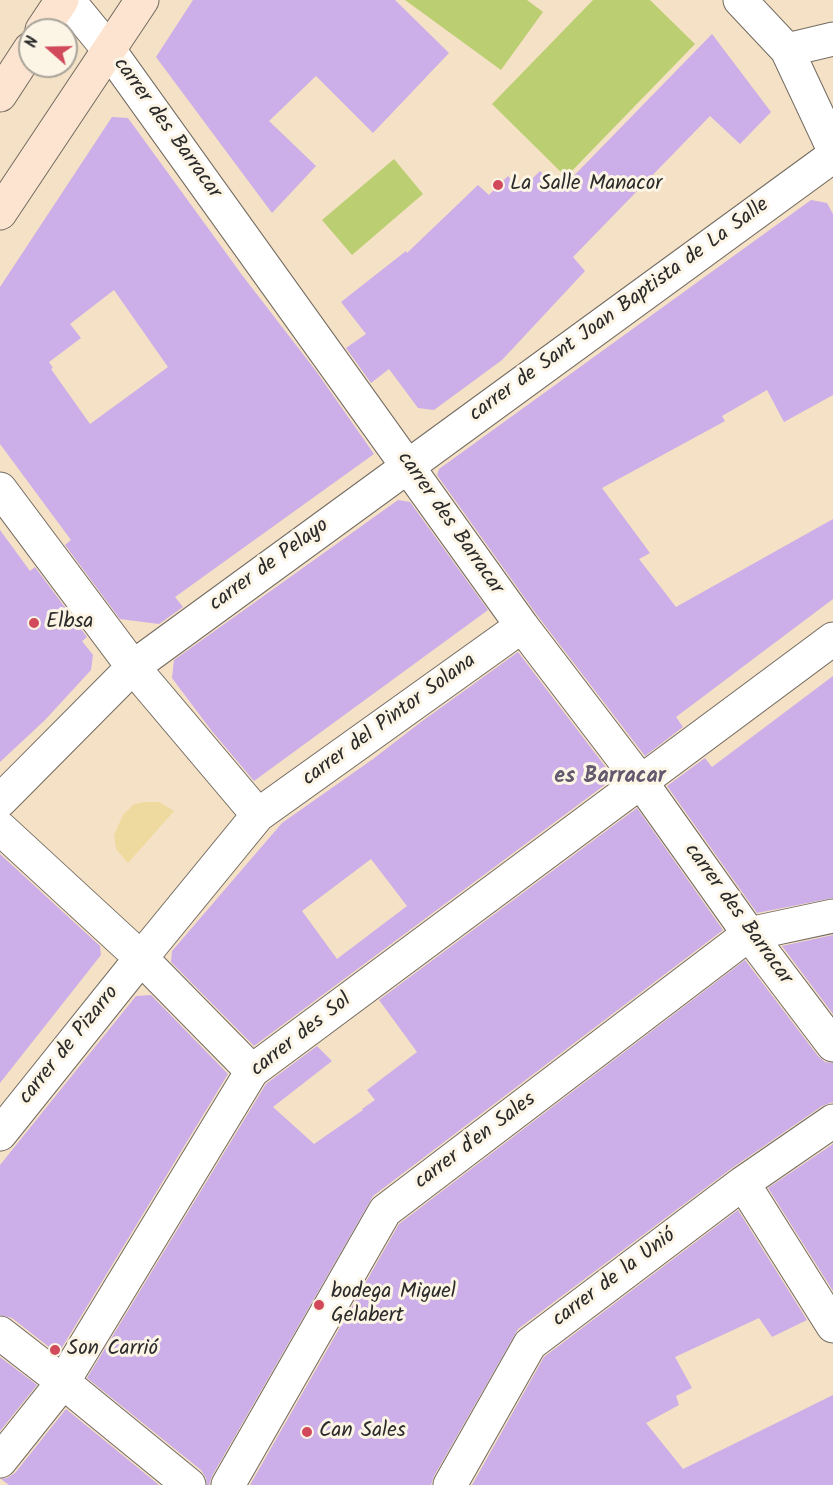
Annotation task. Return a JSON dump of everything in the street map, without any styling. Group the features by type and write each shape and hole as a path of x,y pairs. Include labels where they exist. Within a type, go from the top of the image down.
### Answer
{"main road":[{"path":"50,18 62,0"},
{"path":"0,213 142,0"},
{"path":"0,95 18,67"}],"street":[{"name":"carrer des Barracar","path":"68,0 109,50 522,626 641,782 749,934 833,1045"},
{"path":"740,0 788,50 833,148"},
{"path":"788,50 833,39"},
{"name":"carrer de Sant Joan Baptista de La Salle","path":"408,466 833,156"},
{"name":"carrer de Pelayo","path":"0,801 133,667 408,466"},
{"path":"0,489 133,667 258,815"},
{"name":"carrer del Pintor Solana","path":"141,958 258,815 522,626"},
{"name":"carrer des Sol","path":"0,1461 63,1382 252,1071 833,639"},
{"path":"0,828 141,958 252,1071"},
{"name":"carrer d'en Sales","path":"228,1485 385,1211 749,934 833,915"},
{"name":"carrer de Pizarro","path":"0,1134 141,958"},
{"name":"carrer de la Unió","path":"450,1485 530,1344 743,1183 833,1121"},
{"path":"743,1183 833,1326"},
{"path":"0,1333 189,1485"}],"green space":[{"path":"405,0 527,0 543,12 501,70"},
{"path":"593,0 650,0 695,44 566,177 492,104"},
{"path":"394,159 423,194 352,255 322,220"}],"sand":[{"path":"159,802 174,811 128,863 116,849 114,835 123,815 134,804"}],"building":[{"path":"193,0 395,0 449,53 373,133 316,76 269,121 316,166 272,213 156,57"},
{"path":"712,34 771,112 740,144 710,116 573,257 585,271 502,360 434,410 418,408 389,369 371,383 346,348 366,334 341,302 406,251 407,253 478,185 489,195 508,176 521,190 540,171 558,192"},
{"path":"112,117 128,118 242,275 316,371 374,454 175,597 183,607 159,624 120,619 65,545 71,540 0,444 0,287","holes":["114,290 168,367 90,424 51,369 53,368 49,362 81,338 70,324"]},
{"path":"811,200 827,203 833,214 833,395 784,422 767,390 722,416 725,421 602,488 650,553 639,559 676,607 833,519 833,599 676,717 683,727 645,756 537,615 437,475 439,469"},
{"path":"398,500 410,502 488,610 254,781 211,730 172,678 174,660"},
{"name":"Elbsa","path":"0,530 30,571 35,567 87,637 82,641 93,655 91,670 45,720 0,762"},
{"path":"518,652 614,778 254,1046 171,962 172,951 282,823","holes":["371,859 407,906 337,959 302,911"]},
{"path":"833,676 833,898 757,913 667,786 705,758 712,767"},
{"path":"637,808 723,930 373,1196 207,1485 201,1470 87,1378 266,1084 317,1046 332,1061 273,1107 314,1144 363,1110 375,1100 367,1090 417,1052 379,1000"},
{"path":"0,854 100,946 101,955 0,1083"},
{"path":"833,935 833,1014 782,946"},
{"path":"745,960 818,1056 825,1062 833,1063 833,1102 822,1106 732,1168 518,1329 431,1485 250,1485 399,1224"},
{"path":"151,995 228,1074 58,1354 12,1318 0,1315 0,1165 136,996"},
{"path":"833,1144 833,1291 768,1188"},
{"path":"738,1210 807,1320 772,1337 759,1318 675,1357 692,1388 676,1396 679,1405 646,1423 683,1469 833,1395 833,1485 472,1485 544,1357"},
{"path":"0,1357 37,1385 0,1431"},
{"path":"66,1409 159,1485 9,1485 1,1479 15,1473"}],"place":[{"name":"La Salle Manacor","path":"498,185"},
{"name":"Elbsa","path":"34,623"},
{"name":"bodega Miguel Gelabert","path":"319,1305"},
{"name":"Son Carrió","path":"55,1350"},
{"name":"Can Sales","path":"307,1432"}],"district":[{"name":"es Barracar","path":"610,778"}]}
